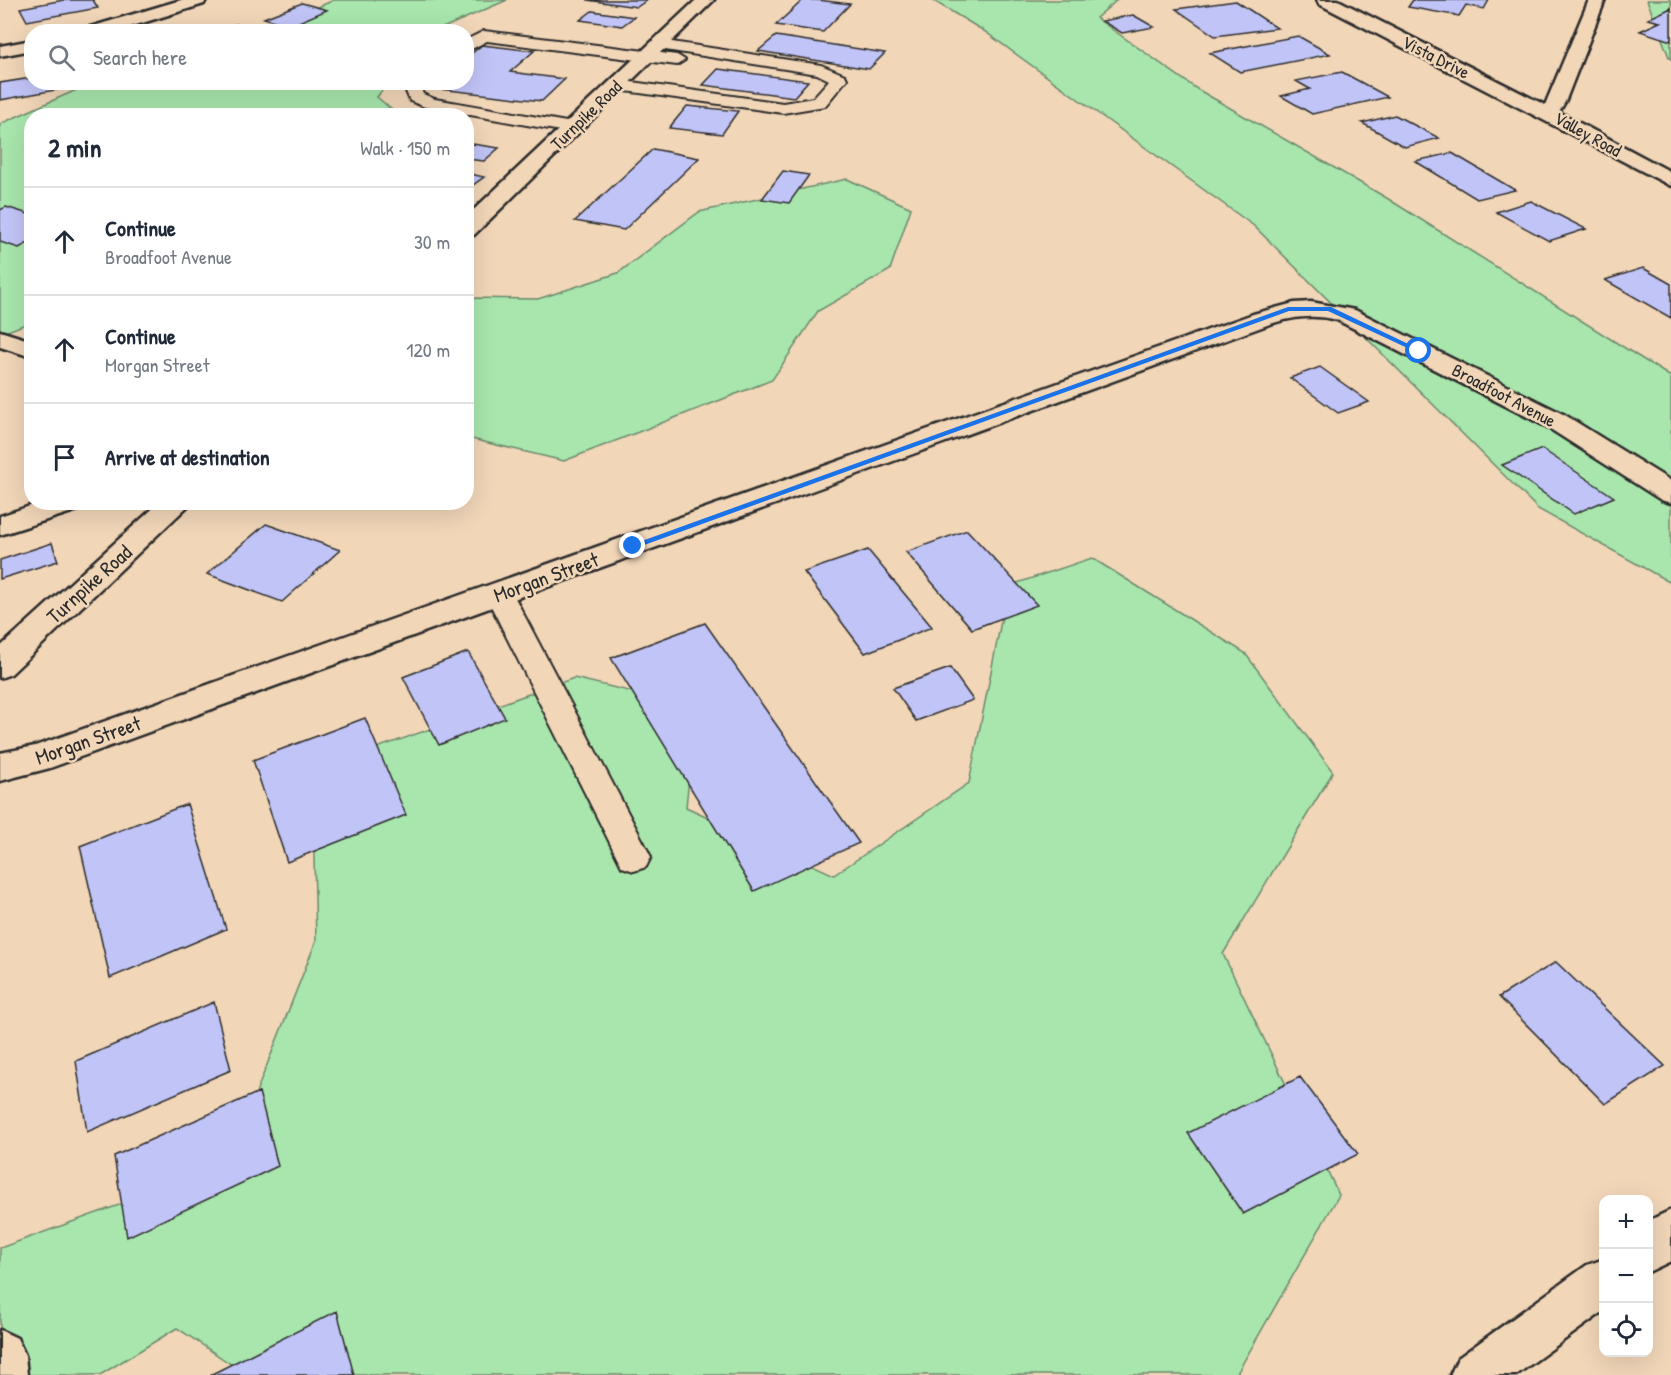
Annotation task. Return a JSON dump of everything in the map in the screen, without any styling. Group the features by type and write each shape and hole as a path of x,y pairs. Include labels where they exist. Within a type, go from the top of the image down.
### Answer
{"street":[{"path":"119,24 198,0"},
{"name":"Turnpike Road","path":"474,222 706,0"},
{"name":"Vista Drive","path":"1325,0 1548,114"},
{"name":"Valley Road","path":"1597,0 1556,102 1548,114 1671,180"},
{"path":"0,51 24,46"},
{"name":"Broadfoot Avenue","path":"1260,320 1288,309 1329,309 1346,315 1556,421 1671,494"},
{"name":"Morgan Street","path":"0,767 38,759 1260,320"},
{"path":"0,338 24,347"},
{"path":"0,526 49,510"},
{"name":"Turnpike Road","path":"0,666 169,510"},
{"path":"1653,1246 1671,1233"},
{"path":"1475,1375 1599,1286"},
{"path":"0,1355 2,1375"}],"lane":[{"path":"474,42 484,36 653,51 821,70 839,79 819,102 783,108 617,85"},
{"path":"414,90 416,97 431,103 459,108"},
{"path":"474,111 572,128"},
{"path":"499,594 634,856"}],"green space":[{"path":"334,0 507,0 452,24 279,24"},
{"path":"932,0 1117,0 1096,18 1197,89 1385,197 1671,377 1671,583 1538,509 1254,226 984,31"},
{"path":"1647,0 1671,0 1671,59 1669,57"},
{"path":"76,90 382,90 377,97 390,108 36,108"},
{"path":"24,113 24,325 0,334 0,124"},
{"path":"847,179 911,208 890,270 818,311 772,380 564,461 474,440 474,298 538,299 618,273 699,212"},
{"path":"1092,558 1245,653 1333,772 1223,954 1339,1195 1236,1375 247,1375 177,1328 100,1375 0,1375 0,1248 227,1166 316,941 312,771 574,678 696,707 686,807 834,875 969,783 1008,586"}],"building":[{"path":"64,0 93,0 98,8 27,21 20,8"},
{"path":"587,0 647,0 637,7"},
{"path":"803,0 850,4 823,32 776,25"},
{"path":"1413,0 1489,0 1484,9 1466,5 1459,16 1408,7"},
{"path":"1236,1 1277,28 1215,36 1176,9"},
{"path":"302,3 327,10 295,24 284,24 264,18"},
{"path":"1671,8 1671,41 1640,31 1660,22 1648,19"},
{"path":"592,11 634,17 622,26 580,20"},
{"path":"1133,15 1154,27 1122,33 1102,21"},
{"path":"776,36 885,53 869,69 758,51"},
{"path":"1298,36 1330,54 1240,72 1210,53"},
{"path":"482,45 534,51 510,72 565,79 542,101 447,90 474,90 474,52"},
{"path":"718,69 808,81 794,97 703,85"},
{"path":"1342,72 1388,97 1312,114 1281,96 1310,89 1296,81"},
{"path":"24,79 24,90 55,90 0,100 0,83"},
{"path":"687,106 738,111 722,134 669,128"},
{"path":"1395,115 1439,138 1405,147 1362,123"},
{"path":"474,144 499,148 484,161 474,160"},
{"path":"653,149 699,158 624,230 575,221"},
{"path":"1452,153 1515,190 1477,199 1415,161"},
{"path":"783,171 809,175 789,203 762,199"},
{"path":"474,175 484,177 474,184"},
{"path":"1531,201 1586,229 1549,241 1496,212"},
{"path":"6,207 24,213 24,245 19,248 0,242 0,210"},
{"path":"1643,268 1671,284 1671,318 1605,280"},
{"path":"1320,367 1369,402 1338,413 1290,378"},
{"path":"1542,449 1614,497 1574,514 1502,465"},
{"path":"266,524 340,550 282,602 207,574"},
{"path":"967,530 1037,605 972,629 906,552"},
{"path":"52,543 58,561 0,579 0,560"},
{"path":"868,550 932,627 865,653 804,572"},
{"path":"705,623 859,843 754,891 611,658"},
{"path":"468,652 505,718 439,745 403,677"},
{"path":"950,668 973,700 916,721 893,688"},
{"path":"365,718 406,815 287,862 253,760"},
{"path":"187,804 226,929 110,978 80,846"},
{"path":"1556,962 1665,1066 1605,1104 1499,997"},
{"path":"214,1002 231,1070 87,1132 76,1061"},
{"path":"1300,1077 1358,1154 1243,1214 1188,1133"},
{"path":"259,1092 278,1166 127,1237 114,1156"},
{"path":"337,1311 354,1375 210,1375"}],"route":[{"path":"633,546 1288,309 1329,309 1419,351"}]}
